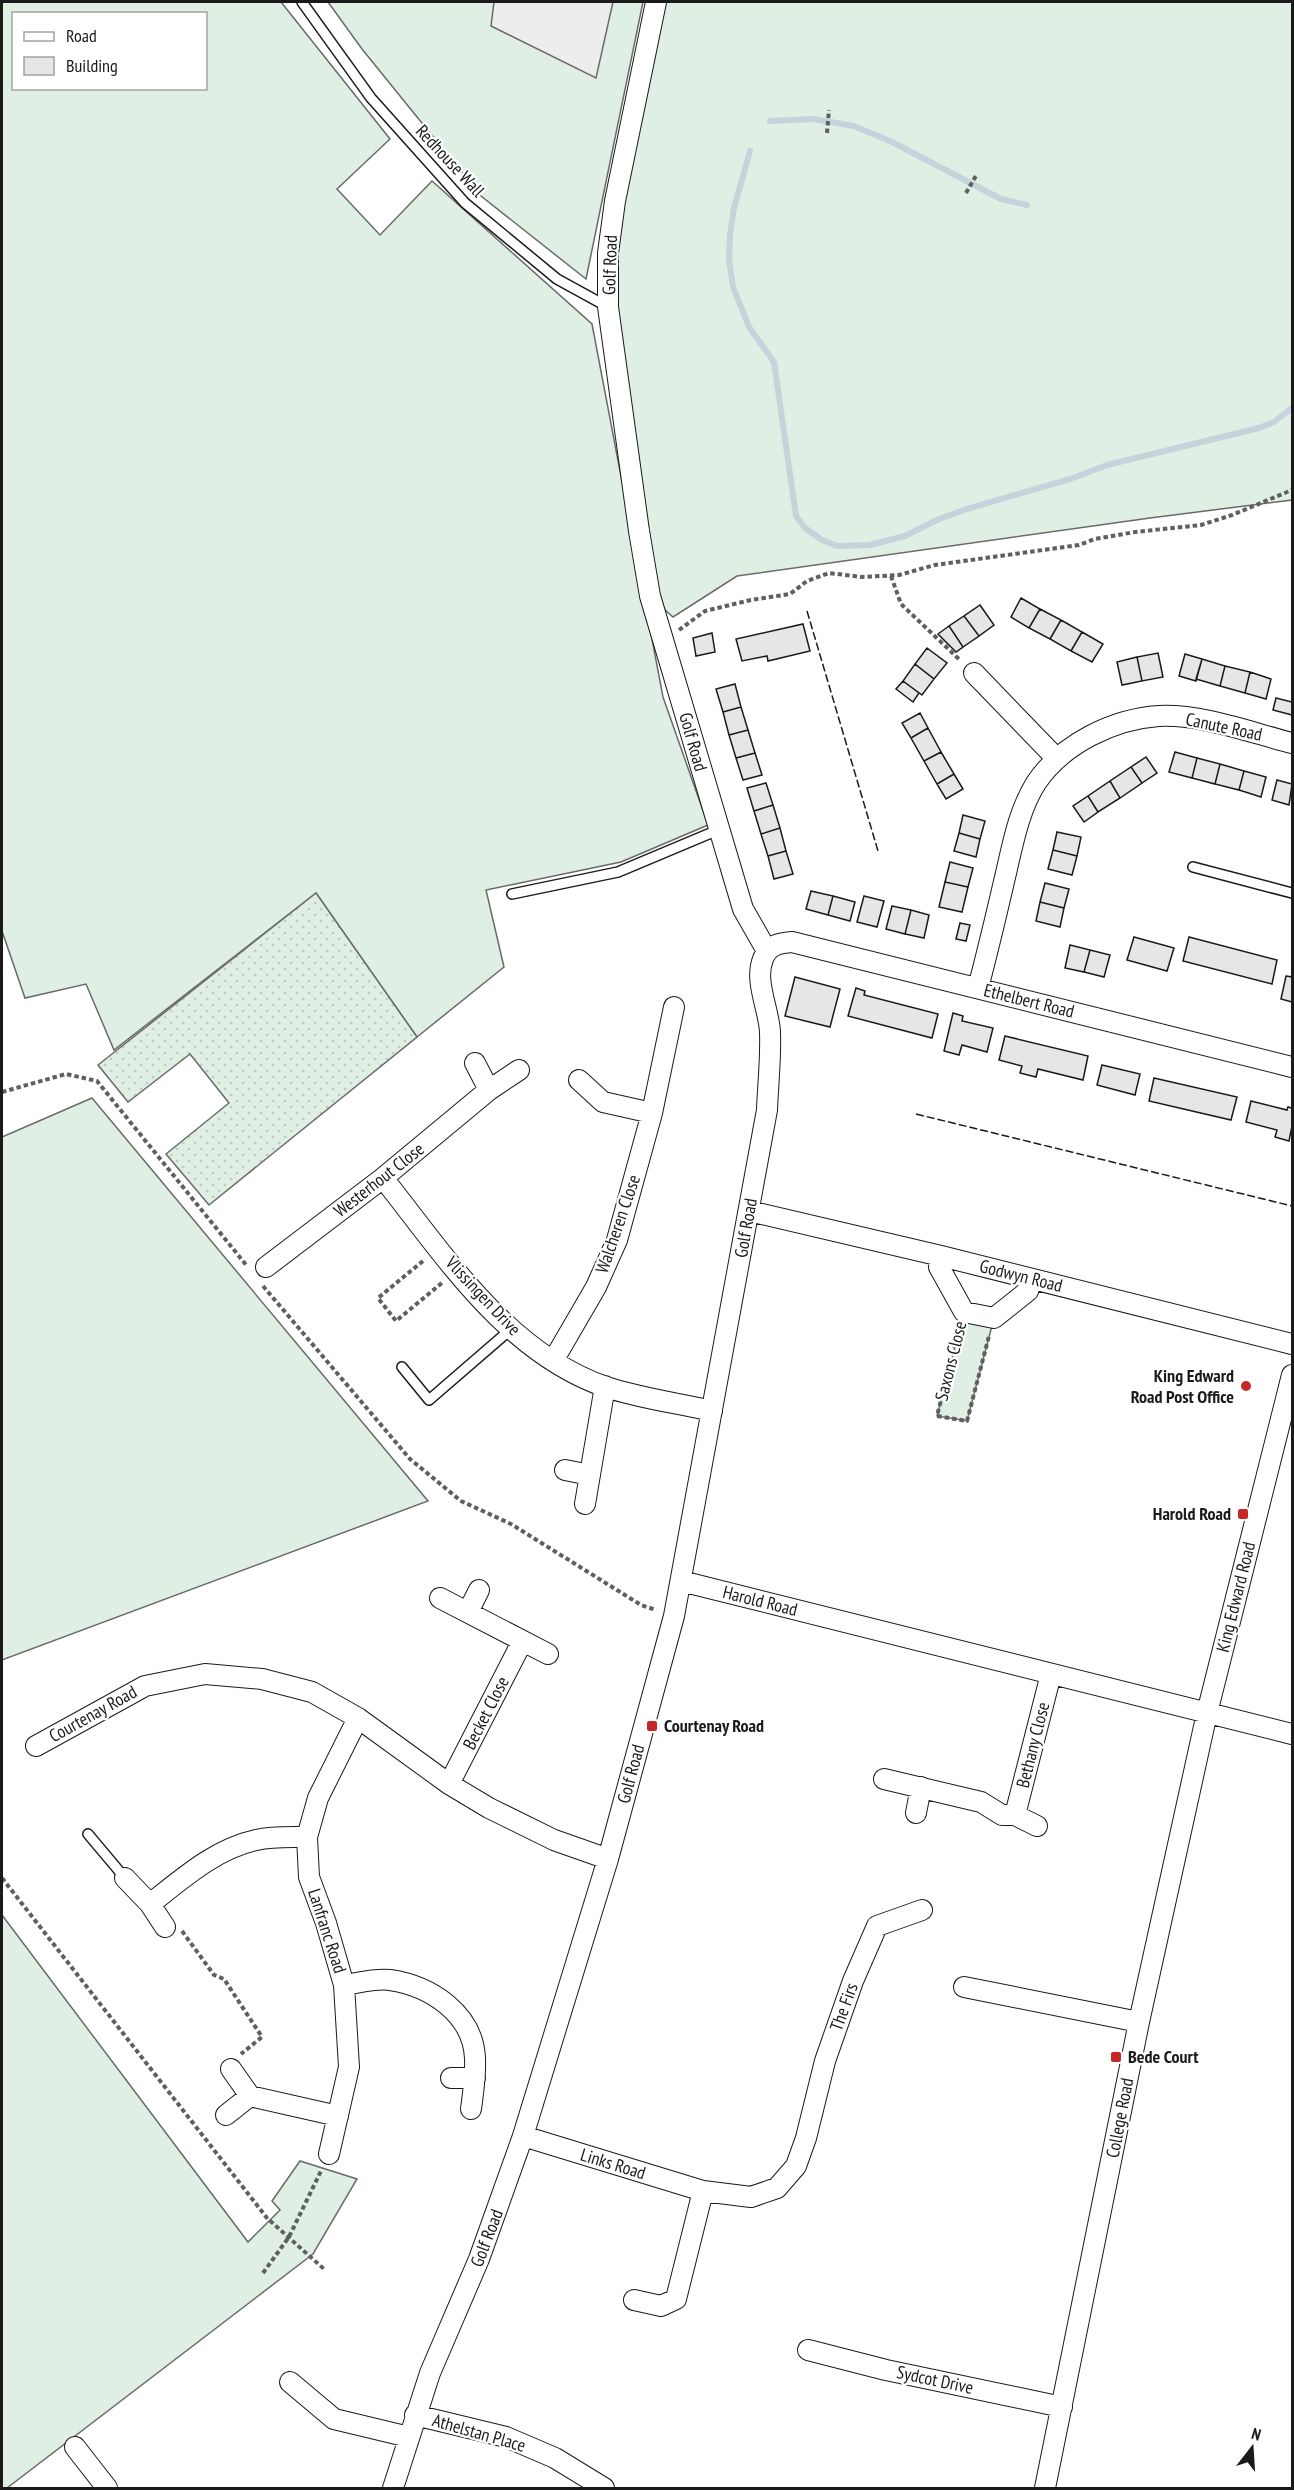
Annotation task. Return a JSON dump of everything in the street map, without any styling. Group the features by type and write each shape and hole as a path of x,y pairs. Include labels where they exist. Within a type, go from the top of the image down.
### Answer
{"street":[{"name":"Golf Road","path":"393,2488 430,2373 479,2259 523,2136 608,1859 674,1616 767,1110 770,1030 761,980 762,961 767,951 743,909 650,596 640,542 608,307 608,253 615,201 656,2"},
{"path":"974,673 1056,758"},
{"name":"Canute Road","path":"978,988 1019,819 1035,784 1056,758 1090,736 1127,722 1159,716 1193,718 1293,743"},
{"name":"Ethelbert Road","path":"767,951 778,943 792,942 1293,1067"},
{"name":"Walcheren Close","path":"553,1361 608,1261 617,1240 652,1113 675,1007"},
{"path":"475,1063 489,1090"},
{"name":"Westerhout Close","path":"260,1275 383,1178 489,1090 519,1070"},
{"path":"579,1080 603,1102 652,1113"},
{"name":"Vlissingen Drive","path":"383,1178 457,1270 510,1330 553,1361 605,1386 712,1411"},
{"name":"Godwyn Road","path":"749,1211 941,1256 1293,1344"},
{"name":"Saxons Close","path":"941,1256 939,1267 963,1312 994,1318 1028,1291 1032,1279"},
{"name":"King Edward Road","path":"1207,1713 1293,1375"},
{"path":"585,1504 605,1386"},
{"path":"565,1470 590,1475"},
{"name":"Harold Road","path":"681,1581 1293,1734"},
{"path":"468,1612 479,1590"},
{"path":"440,1598 548,1654"},
{"name":"Becket Close","path":"449,1784 522,1641"},
{"name":"Courtenay Road","path":"36,1746 145,1686 206,1674 262,1679 312,1692 357,1718 449,1784 489,1809 554,1840 608,1859"},
{"name":"Bethany Close","path":"1015,1815 1051,1674"},
{"name":"College Road","path":"1045,2488 1139,2022 1207,1713"},
{"name":"Lanfranc Road","path":"329,2154 349,2067 344,1985 326,1923 309,1877 307,1837 318,1798 357,1718"},
{"path":"884,1779 981,1802 1002,1815 1015,1815 1037,1826"},
{"path":"916,1813 921,1787"},
{"path":"150,1904 201,1865 225,1851 256,1839 307,1837"},
{"path":"125,1878 150,1904 165,1927"},
{"name":"The Firs","path":"806,2138 825,2061 853,1981 877,1926 922,1910"},
{"path":"344,1985 389,1979 426,1989 453,2008 469,2031 475,2057 471,2109"},
{"path":"964,1987 1139,2022"},
{"path":"231,2069 250,2096 338,2116"},
{"path":"451,2078 475,2078"},
{"path":"226,2115 250,2096"},
{"name":"Links Road","path":"523,2136 703,2191 751,2197 777,2188 796,2166 806,2138"},
{"path":"634,2300 661,2306 676,2299 703,2191"},
{"name":"Sydcot Drive","path":"808,2350 886,2370 1062,2407"},
{"path":"290,2382 334,2419 409,2437"},
{"name":"Athelstan Place","path":"415,2415 506,2436 555,2458 604,2488"},
{"path":"75,2447 107,2488"}],"lane":[{"name":"Redhouse Wall","path":"303,2 371,99 465,203 557,279 608,307"},
{"path":"512,894 618,872 718,830"},
{"path":"1193,867 1293,893"},
{"path":"402,1367 429,1400 510,1330"},
{"path":"88,1834 125,1878"}],"path":[{"path":"827,133 829,111"},
{"path":"966,193 977,174"},
{"path":"663,641 705,611 789,594 807,581 829,573 862,577 890,576 934,565 1079,545 1095,539 1135,531 1201,525 1293,490"},
{"path":"890,576 901,604 974,673"},
{"path":"2,1092 66,1074 97,1081 260,1275 410,1459 461,1501 511,1524 641,1605 674,1616"},
{"path":"439,1248 378,1298 396,1321 457,1270"},
{"name":"Saxons Close","path":"963,1312 938,1416 968,1421 994,1318"},
{"path":"2,1878 267,2218 324,2269"},
{"path":"165,1927 180,1928 214,1975 224,1979 261,2037 236,2058 231,2069"},
{"path":"263,2273 289,2237 329,2154"}],"green space":[{"path":"2,2 281,2 390,139 337,189 380,235 432,181 592,324 663,697 708,825 621,862 486,890 504,967 417,1037 316,893 114,1050 86,984 25,998 2,931"},
{"path":"328,2 643,2 586,279 481,196 362,49"},
{"path":"662,2 1292,2 1292,500 737,576 673,617 664,609 654,579 613,286 626,170"},
{"path":"316,893 417,1037 209,1205 166,1154 229,1103 190,1054 128,1102 98,1065"},
{"path":"92,1098 428,1501 2,1660 2,1137"},
{"path":"964,1312 994,1318 967,1421 937,1416"},
{"path":"2,1915 248,2242 280,2210 272,2201 300,2161 357,2179 313,2254 7,2488 2,2488"}],"shaded area":[{"path":"494,2 613,2 596,78 491,26"}],"building":[{"path":"1021,598 1040,609 1029,628 1011,617"},
{"path":"980,605 994,625 979,636 964,616"},
{"path":"1040,609 1061,620 1050,639 1029,628"},
{"path":"964,616 979,636 963,647 949,626"},
{"path":"1061,620 1082,632 1071,651 1050,639"},
{"path":"803,624 810,651 768,661 767,656 742,661 736,639"},
{"path":"949,626 963,647 956,652 938,634"},
{"path":"1082,632 1103,644 1092,662 1071,651"},
{"path":"712,633 715,652 696,656 693,638"},
{"path":"927,648 947,663 934,679 915,664"},
{"path":"1158,653 1163,677 1142,681 1137,657"},
{"path":"1185,654 1202,659 1196,681 1179,676"},
{"path":"1137,657 1142,681 1122,685 1117,662"},
{"path":"1202,659 1225,666 1220,686 1196,679"},
{"path":"915,664 934,679 922,695 903,681"},
{"path":"1225,666 1250,672 1245,693 1220,686"},
{"path":"1250,672 1271,679 1266,699 1245,693"},
{"path":"903,681 919,693 913,702 896,689"},
{"path":"735,684 741,707 723,712 716,689"},
{"path":"1276,698 1292,702 1292,715 1273,710"},
{"path":"741,707 748,730 729,735 723,712"},
{"path":"920,713 928,728 911,738 902,723"},
{"path":"928,728 941,752 924,761 911,738"},
{"path":"748,730 755,753 736,758 729,735"},
{"path":"941,752 954,774 937,784 924,761"},
{"path":"1175,752 1197,758 1192,778 1169,772"},
{"path":"755,753 762,775 743,780 736,758"},
{"path":"1146,757 1157,773 1142,783 1131,767"},
{"path":"1197,758 1220,764 1215,784 1192,778"},
{"path":"1220,764 1244,771 1239,790 1215,784"},
{"path":"1131,767 1142,783 1120,798 1110,781"},
{"path":"1244,771 1266,777 1261,797 1239,790"},
{"path":"954,774 963,789 946,799 937,784"},
{"path":"1277,780 1292,784 1289,805 1272,800"},
{"path":"1110,781 1120,798 1098,812 1088,796"},
{"path":"766,783 773,805 754,811 747,788"},
{"path":"1088,796 1098,812 1084,822 1073,806"},
{"path":"773,805 780,828 761,834 754,811"},
{"path":"963,815 985,821 980,839 959,833"},
{"path":"780,828 786,851 768,856 761,834"},
{"path":"1057,832 1081,837 1077,856 1053,850"},
{"path":"959,833 980,839 976,857 954,851"},
{"path":"1053,850 1077,856 1072,875 1048,869"},
{"path":"786,851 793,874 774,879 768,856"},
{"path":"950,862 973,868 968,887 945,882"},
{"path":"945,882 968,887 962,912 939,907"},
{"path":"1045,883 1069,889 1064,908 1040,902"},
{"path":"811,891 833,896 828,915 806,909"},
{"path":"833,896 855,902 850,921 828,915"},
{"path":"864,896 884,901 877,927 857,922"},
{"path":"1040,902 1064,908 1060,927 1036,921"},
{"path":"892,906 911,910 905,934 886,929"},
{"path":"911,910 929,915 924,938 905,934"},
{"path":"960,923 970,925 966,941 956,939"},
{"path":"1134,937 1174,948 1167,971 1127,960"},
{"path":"1189,937 1277,960 1272,984 1183,961"},
{"path":"1070,945 1090,950 1084,972 1065,968"},
{"path":"1090,950 1110,955 1104,977 1084,972"},
{"path":"1286,976 1292,977 1292,1002 1281,999"},
{"path":"795,977 840,989 830,1027 785,1016"},
{"path":"856,988 865,991 864,995 938,1014 932,1038 848,1016"},
{"path":"953,1013 963,1016 962,1021 993,1028 987,1052 962,1045 959,1055 944,1051"},
{"path":"1005,1036 1088,1056 1083,1080 1038,1069 1036,1077 1020,1073 1022,1066 999,1060"},
{"path":"1102,1065 1140,1074 1135,1095 1097,1085"},
{"path":"1154,1078 1237,1097 1231,1120 1149,1101"},
{"path":"1251,1101 1287,1110 1288,1107 1292,1108 1289,1141 1275,1137 1277,1130 1246,1122"}],"waterway":[{"path":"770,121 813,119 854,126 892,142 1001,199 1027,205"},
{"path":"750,151 734,208 730,235 729,259 733,287 749,327 774,362 796,516 805,528 822,540 837,546 870,545 905,536 939,519 967,509 1070,479 1107,465 1259,428 1274,422 1292,408"}],"fence":[{"path":"807,611 878,851"},
{"path":"916,1114 1292,1206"}],"place":[{"name":"King Edward Road Post Office","path":"1246,1386"},
{"name":"Harold Road","path":"1243,1514"},
{"name":"Courtenay Road","path":"652,1726"},
{"name":"Bede Court","path":"1116,2057"}]}
